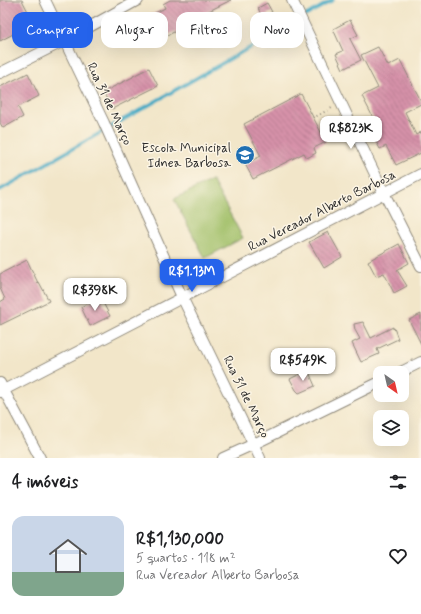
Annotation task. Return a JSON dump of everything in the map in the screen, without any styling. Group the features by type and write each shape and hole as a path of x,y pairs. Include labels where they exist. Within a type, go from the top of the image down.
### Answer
{"street":[{"name":"Rua 31 de Março","path":"45,0 51,12"},
{"path":"93,25 138,0"},
{"path":"292,0 384,193 421,266"},
{"path":"0,73 50,48"},
{"name":"Rua 31 de Março","path":"67,48 104,123 182,297 260,458"},
{"name":"Rua Vereador Alberto Barbosa","path":"1,388 421,174"},
{"path":"409,368 421,362"},
{"path":"223,458 373,385"},
{"path":"1,388 40,458"}],"path":[{"path":"313,118 341,104"}],"green space":[{"path":"212,180 243,238 205,258 174,199"}],"building":[{"path":"0,0 22,0 28,12 12,12 12,35 0,41"},
{"path":"170,0 231,0 207,12 176,12 176,31 168,35 168,12 157,12 165,8 163,4"},
{"path":"267,3 272,12 260,12 258,8"},
{"path":"350,20 358,35 350,39 361,60 343,69 336,54 343,51 333,29"},
{"path":"378,47 388,66 400,60 421,101 421,104 405,112 416,135 421,132 421,153 396,165 386,146 380,149 372,134 380,131 362,96 378,88 361,55"},
{"path":"149,68 158,86 112,109 103,92"},
{"path":"28,73 39,96 18,107 23,117 3,128 0,123 0,87"},
{"path":"301,94 326,142 314,148 316,153 307,158 304,153 253,179 245,164 261,156 244,124"},
{"path":"328,232 342,257 324,268 309,242"},
{"path":"399,244 409,263 397,270 407,286 394,293 384,273 376,276 368,261"},
{"path":"27,260 49,301 0,325 0,302 5,299 0,288 0,274"},
{"path":"100,297 110,316 90,326 81,307"},
{"path":"421,314 421,344 409,320"},
{"path":"363,322 371,338 393,327 398,339 377,349 379,354 361,362 352,343 360,339 355,330 354,324"},
{"path":"308,370 315,386 299,393 290,379"}],"waterway":[{"path":"0,190 333,0"}],"place":[{"name":"Escola Municipal Idnea Barbosa","path":"245,155"}]}
